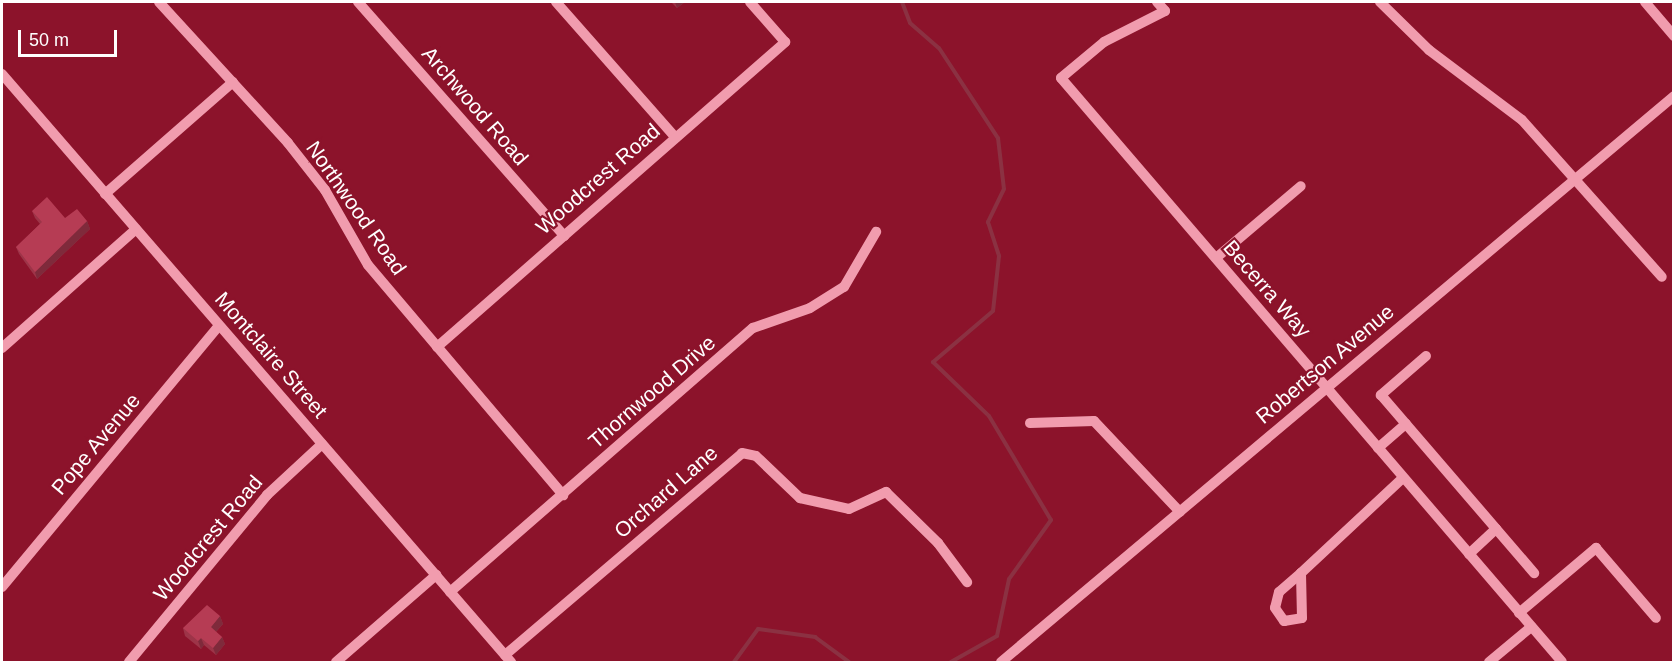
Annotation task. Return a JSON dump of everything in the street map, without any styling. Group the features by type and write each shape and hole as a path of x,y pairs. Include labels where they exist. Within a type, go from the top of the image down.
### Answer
{"street":[{"name":"Northwood Road","path":"159,2 233,82 325,190 368,264 563,495"},
{"name":"Archwood Road","path":"358,2 564,236"},
{"path":"556,2 676,138"},
{"name":"Woodcrest Road","path":"437,346 785,42 750,2"},
{"name":"Becerra Way","path":"1157,2 1165,11 1104,42 1061,78 1562,663"},
{"path":"1380,2 1429,50 1522,120 1662,277"},
{"path":"1645,2 1674,36"},
{"name":"Montclaire Street","path":"2,74 508,659"},
{"path":"105,194 233,82"},
{"name":"Robertson Avenue","path":"1001,663 1674,96"},
{"path":"1216,258 1301,186"},
{"path":"2,348 136,229"},
{"name":"Thornwood Drive","path":"450,592 753,328 810,308 844,287 876,232"},
{"name":"Pope Avenue","path":"2,588 219,326"},
{"path":"1426,356 1381,395 1534,573"},
{"path":"1030,423 1094,421 1180,512"},
{"path":"1378,448 1406,424"},
{"name":"Woodcrest Road","path":"129,663 267,495 322,444"},
{"name":"Orchard Lane","path":"508,659 742,453 756,456 800,498 849,509 886,492 938,543 968,582"},
{"path":"1301,573 1403,478"},
{"path":"1469,554 1496,529"},
{"path":"1520,613 1596,548 1656,618"},
{"path":"336,663 435,575"},
{"path":"1489,663 1531,627"}],"building":[{"path":"47,197 65,218 77,209 87,221 35,272 16,247 42,222 32,211"},
{"path":"207,605 220,616 211,627 222,637 213,648 201,638 198,641 183,628"}],"waterway":[{"path":"902,2 910,23 939,48 998,138 1004,189 988,222 999,256 993,311 933,362 989,416 1051,520 1009,579 997,636 951,662"},
{"path":"734,662 758,629 815,637 849,662"}]}
